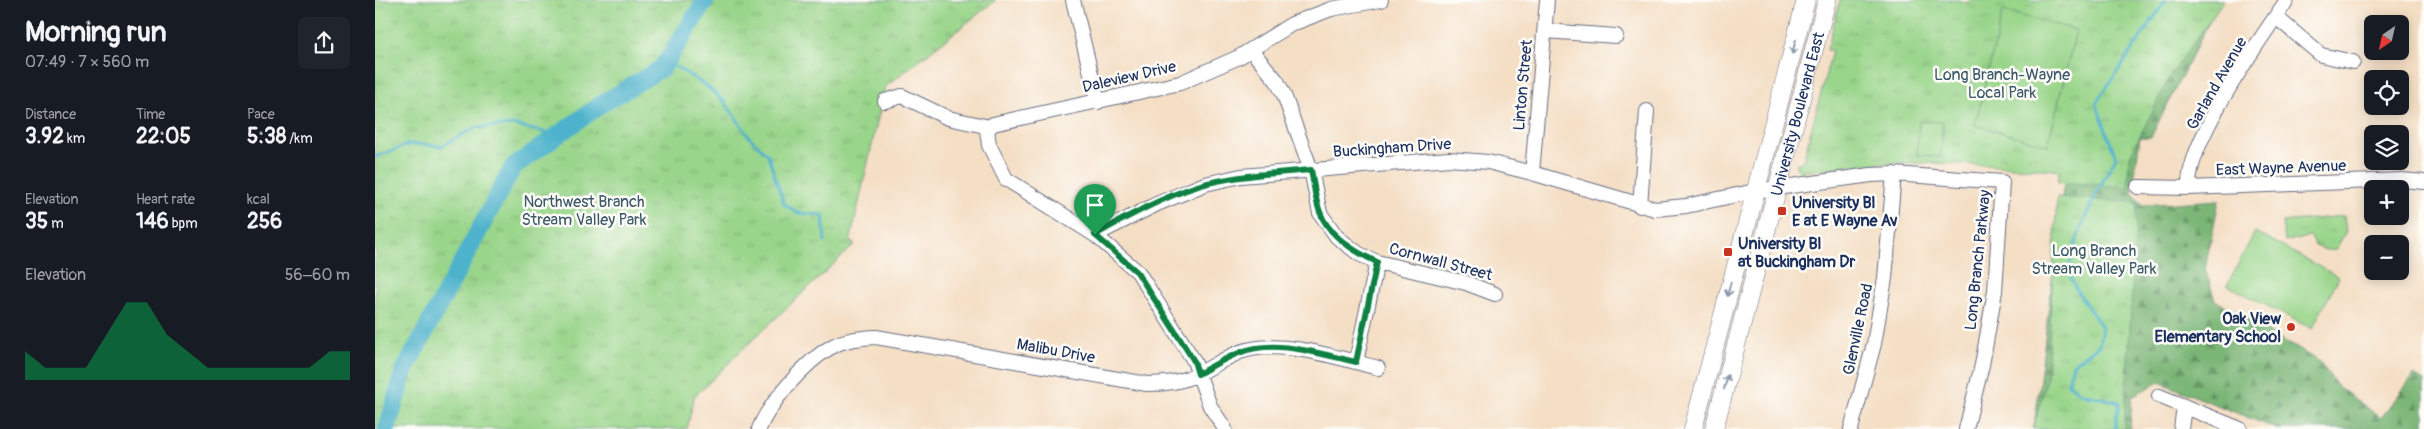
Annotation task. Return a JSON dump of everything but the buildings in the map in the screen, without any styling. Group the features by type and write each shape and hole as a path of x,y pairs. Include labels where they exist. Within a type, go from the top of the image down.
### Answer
{"main road":[{"name":"University Boulevard East","path":"1693,429 1806,0"},
{"name":"University Boulevard East","path":"1714,429 1827,0"}],"street":[{"path":"1073,0 1098,102"},
{"name":"Daleview Drive","path":"885,101 902,96 948,118 990,127 993,124 1180,83 1251,50 1289,17 1381,0"},
{"name":"Linton Street","path":"1532,173 1547,0"},
{"name":"Garland Avenue","path":"2189,188 2188,176 2214,115 2287,0"},
{"path":"2276,17 2321,55 2353,62"},
{"path":"1545,31 1616,36"},
{"name":"Cornwall Street","path":"1251,50 1277,81 1284,95 1311,170 1320,213 1337,237 1359,254 1377,262 1466,283 1495,294"},
{"path":"1640,206 1647,111"},
{"path":"990,127 987,130 989,145 1006,179 1095,235 1137,272 1194,361 1210,406 1225,429"},
{"name":"Buckingham Drive","path":"1095,235 1148,208 1205,184 1241,176 1449,159 1488,162 1655,209 1686,206 1755,191"},
{"path":"1755,191 1894,174"},
{"name":"Long Branch Parkway","path":"1894,174 2002,182 1995,291 1982,365 1965,429"},
{"name":"Glenville Road","path":"1851,429 1873,344 1885,278 1894,174"},
{"name":"East Wayne Avenue","path":"2139,187 2189,188 2393,181 2424,182"},
{"path":"1356,362 1377,262"},
{"name":"Malibu Drive","path":"760,429 765,415 774,403 809,364 831,347 849,340 876,337 895,338 1147,384 1163,384 1187,379 1239,352 1262,347 1290,348 1379,368"},
{"path":"2159,396 2240,429"},
{"path":"2181,429 2184,406"}],"green space":[{"name":"Northwest Branch Stream Valley Park","path":"375,0 996,0 885,87 850,242 855,244 694,397 687,429 375,429"},
{"name":"Long Branch-Wayne Local Park","path":"1840,0 1959,0 1968,3 1970,0 2224,0 2170,76 2129,158 2128,187 2058,182 2059,170 1971,164 1888,163 1800,172 1796,168 1796,164 1803,161 1832,51 1827,50"},
{"path":"2003,11 2076,30 2048,145 1975,125"},
{"path":"2213,14 2151,137 2140,137 2132,193 2143,205 2219,200 2205,269 2215,300 2320,362 2337,386 2381,418 2414,375 2424,381 2424,429 2277,429 2159,382 2132,396 2130,429 2034,429 2065,173"},
{"path":"1919,121 1943,122 1941,157 1917,155"},
{"name":"Long Branch Stream Valley Park","path":"2057,197 2137,203 2124,429 2033,429 2047,379"},
{"path":"2344,216 2346,231 2336,249 2326,250 2315,246 2311,237 2285,241 2282,222"},
{"path":"2255,232 2339,277 2312,329 2227,285"}],"waterway":[{"path":"387,429 404,371 513,167 603,103 662,68 706,0"},
{"path":"2115,429 2119,402 2080,393 2068,383 2073,364 2099,345 2102,327 2077,291 2071,278 2070,268 2078,236 2102,182 2116,158 2096,103 2166,0"},
{"path":"667,61 705,85 724,101 750,138 768,155 784,204 798,213 823,215 825,242"},
{"path":"375,157 410,144 442,146 474,128 513,125 556,135"}],"place":[{"name":"University Bl E at E Wayne Av","path":"1782,211"},
{"name":"University Bl at Buckingham Dr","path":"1728,252"},
{"name":"Oak View Elementary School","path":"2291,327"}],"route":[{"path":"1311,170 1320,213 1337,237 1359,254 1377,262 1356,362 1290,348 1262,347 1239,352 1198,374 1194,361 1166,314 1137,272 1095,235 1121,220 1205,184 1241,176 1311,170"}]}
